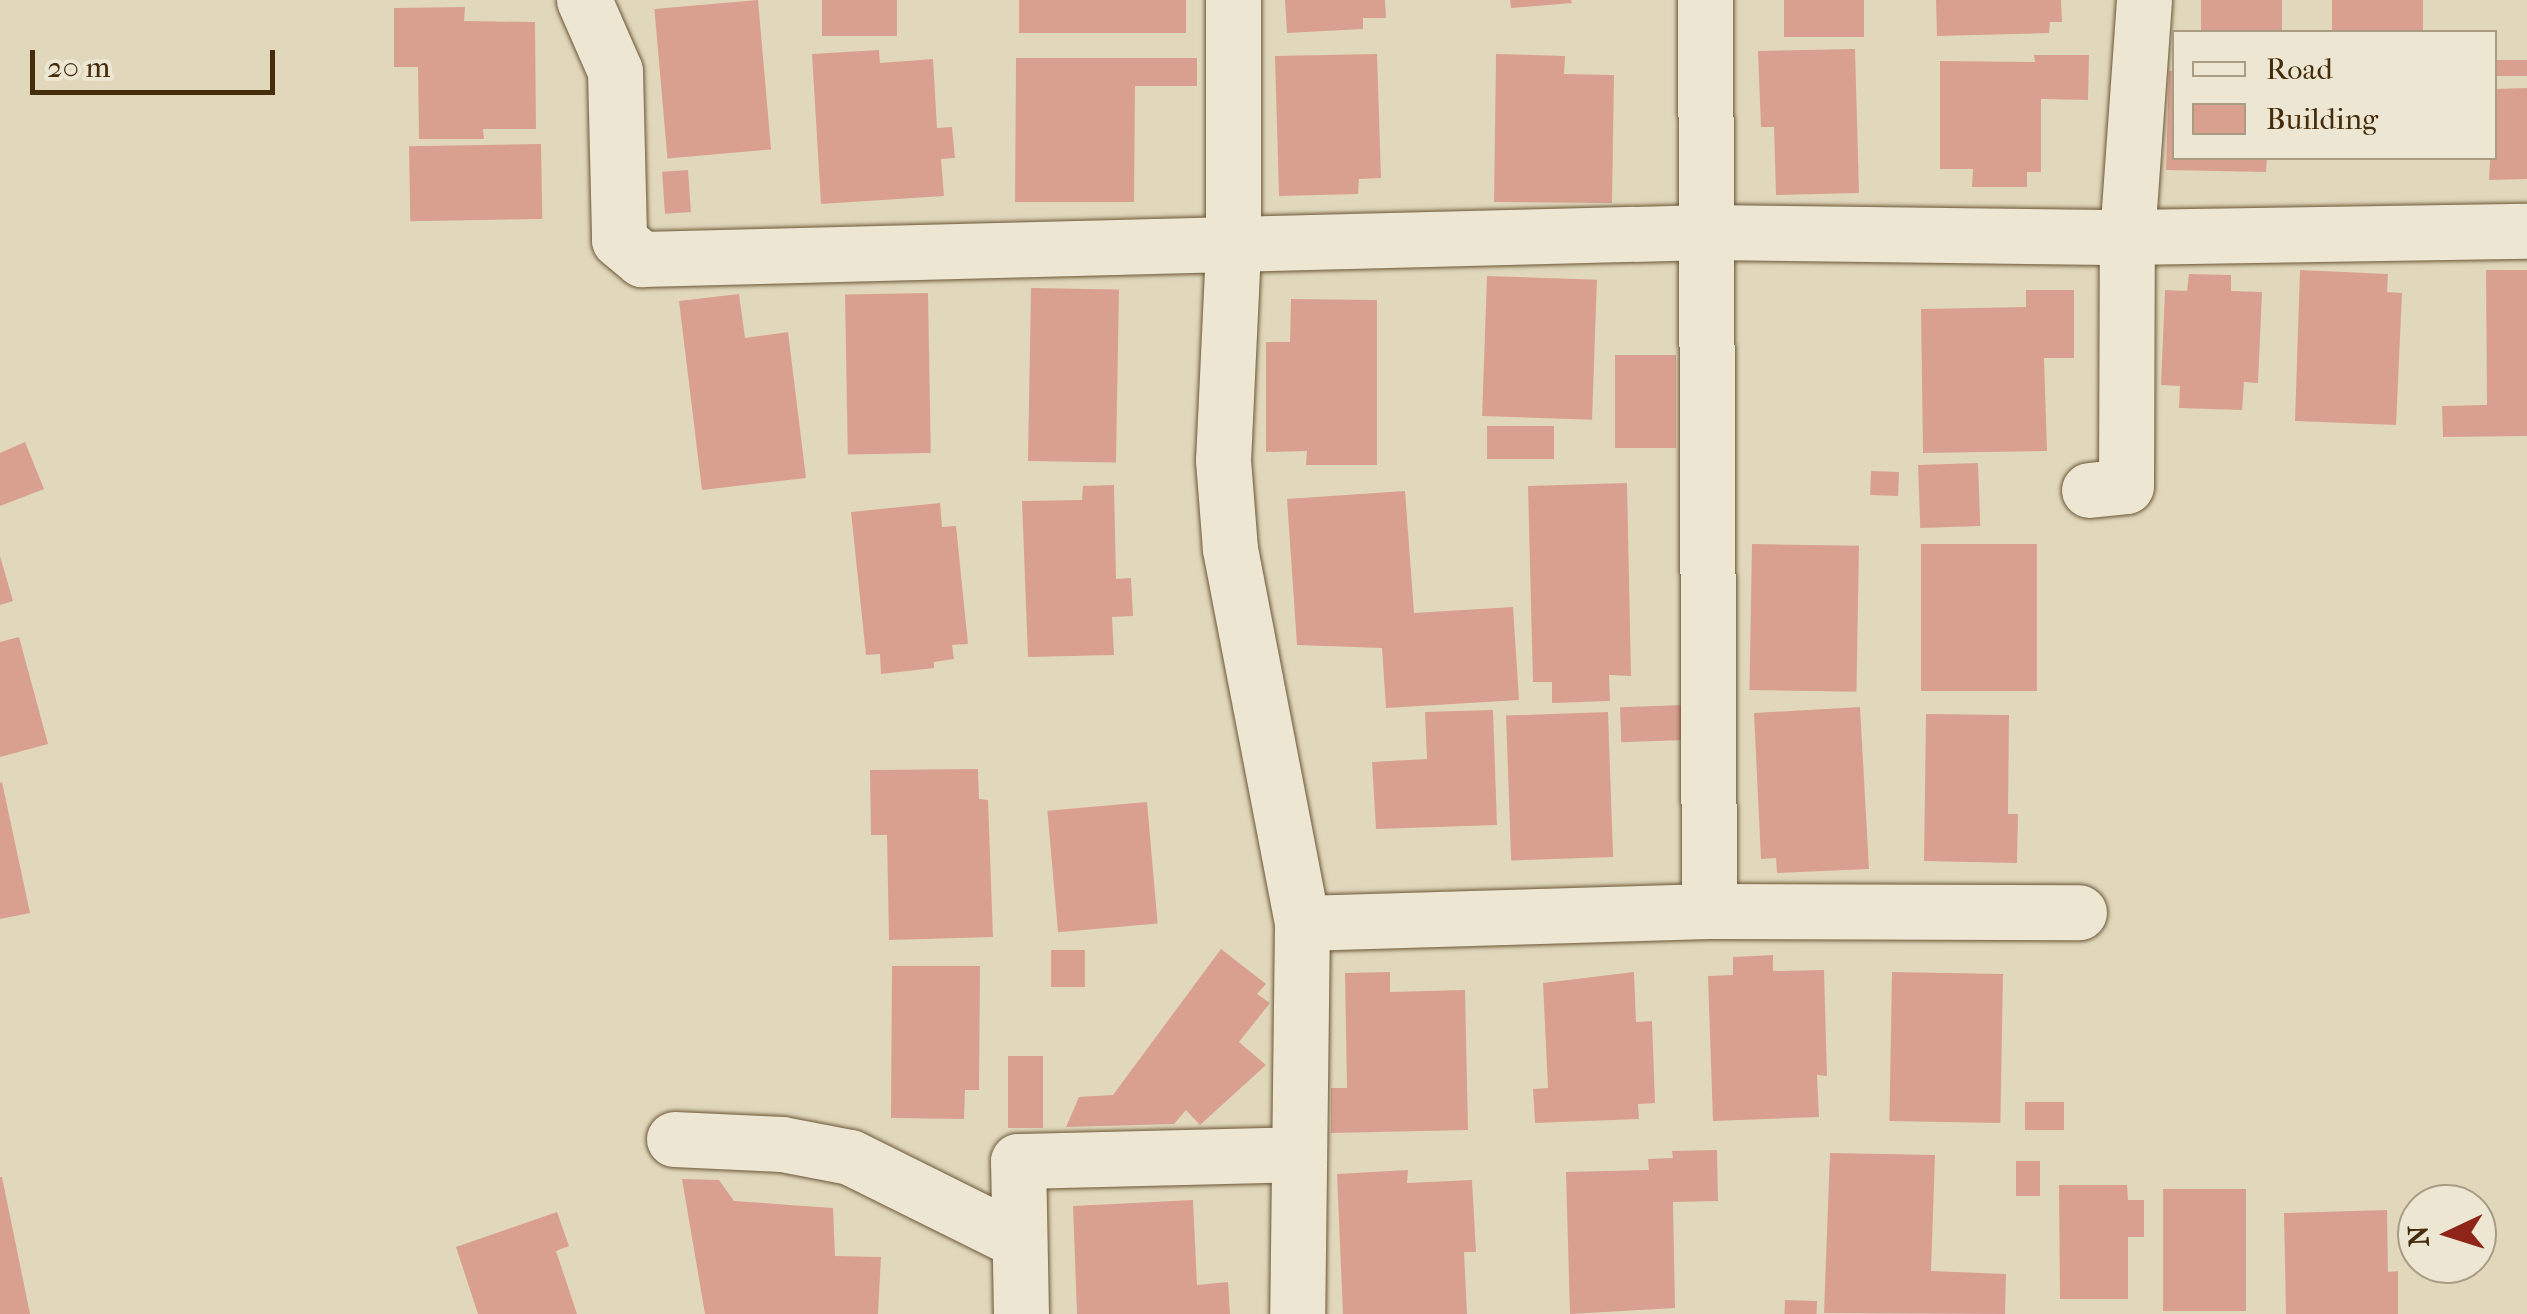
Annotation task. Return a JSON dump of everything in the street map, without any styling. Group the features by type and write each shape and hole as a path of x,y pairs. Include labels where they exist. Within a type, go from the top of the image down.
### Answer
{"street":[{"path":"584,0 615,72 619,240 642,259 1232,249 1706,232 2128,237 2527,231"},
{"path":"1232,0 1232,249 1223,460 1230,549 1302,923 1297,1314"},
{"path":"1705,0 1709,911"},
{"path":"2089,490 2126,486 2128,237 2144,0"},
{"path":"1302,923 1709,911 2079,912"},
{"path":"674,1139 782,1144 850,1157 1019,1241"},
{"path":"1021,1314 1018,1161 1298,1154"}],"building":[{"path":"758,0 771,149 667,158 654,9"},
{"path":"822,0 897,0 897,36 822,36"},
{"path":"1019,0 1186,0 1186,33 1019,33"},
{"path":"1285,0 1385,0 1386,18 1363,18 1363,29 1287,33"},
{"path":"1510,0 1571,0 1572,3 1511,8"},
{"path":"1784,0 1864,0 1864,37 1784,37"},
{"path":"1936,0 2061,0 2062,22 2050,22 2049,33 1937,36"},
{"path":"2201,0 2282,0 2282,30 2201,30"},
{"path":"2332,0 2423,0 2423,30 2332,30"},
{"path":"465,7 464,21 535,22 536,129 483,129 484,139 419,139 418,67 394,67 394,8"},
{"path":"1855,49 1859,193 1776,195 1774,127 1761,127 1758,51"},
{"path":"879,50 880,63 933,59 937,128 952,127 955,158 941,159 944,196 821,204 812,54"},
{"path":"1377,54 1381,178 1359,179 1358,194 1279,196 1275,56"},
{"path":"1496,54 1565,56 1564,74 1614,75 1612,203 1494,202"},
{"path":"2034,55 2089,55 2088,100 2041,99 2041,172 2027,172 2027,187 1972,187 1973,169 1940,169 1940,61 2035,62"},
{"path":"1016,58 1197,58 1197,86 1135,86 1134,202 1015,202"},
{"path":"2497,60 2527,60 2527,76 2497,76"},
{"path":"2169,71 2172,160 2267,160 2266,172 2166,170"},
{"path":"2527,88 2527,179 2489,180 2490,160 2497,160 2497,89"},
{"path":"541,144 542,219 410,221 409,146"},
{"path":"688,170 691,212 665,214 662,172"},
{"path":"2300,270 2388,274 2387,292 2402,293 2396,425 2295,421"},
{"path":"2486,270 2527,270 2527,436 2443,437 2442,406 2487,405"},
{"path":"2189,274 2231,275 2231,291 2262,292 2258,383 2244,382 2242,410 2179,408 2180,386 2161,385 2165,290 2187,291"},
{"path":"1487,276 1597,280 1592,420 1482,416"},
{"path":"1031,288 1119,290 1116,463 1028,461"},
{"path":"2026,290 2074,290 2074,358 2044,358 2047,451 1923,453 1921,309 2026,307"},
{"path":"928,293 931,453 848,454 845,294"},
{"path":"739,294 745,338 788,332 806,478 702,490 679,301"},
{"path":"1291,299 1377,300 1377,465 1306,465 1307,451 1266,452 1266,342 1290,342"},
{"path":"1615,355 1676,355 1676,448 1615,448"},
{"path":"1487,426 1554,426 1554,459 1487,459"},
{"path":"25,442 44,489 0,506 0,453"},
{"path":"1978,463 1980,526 1920,528 1918,465"},
{"path":"1871,471 1899,472 1898,496 1870,495"},
{"path":"1627,483 1631,676 1609,675 1610,701 1552,703 1552,682 1533,682 1528,486"},
{"path":"1114,485 1116,579 1131,578 1133,616 1112,617 1114,655 1028,657 1022,501 1082,500 1083,486"},
{"path":"1405,491 1414,613 1513,607 1519,700 1386,708 1382,648 1297,645 1287,499"},
{"path":"940,503 942,527 956,526 968,644 952,645 954,659 934,662 934,668 881,674 880,654 866,655 851,512"},
{"path":"1752,544 1859,546 1856,692 1749,690"},
{"path":"1921,544 2037,544 2037,691 1921,691"},
{"path":"0,556 13,601 0,605"},
{"path":"19,637 48,744 0,757 0,642"},
{"path":"1682,705 1683,740 1621,742 1620,707"},
{"path":"1860,707 1869,869 1777,873 1776,858 1761,859 1754,713"},
{"path":"1493,710 1497,825 1376,829 1372,762 1427,759 1425,712"},
{"path":"1608,712 1613,857 1511,860 1506,716"},
{"path":"1926,714 2009,715 2008,814 2018,814 2017,863 1924,861"},
{"path":"978,769 979,799 988,800 993,937 889,940 887,835 871,835 870,770"},
{"path":"0,783 30,913 0,919"},
{"path":"1147,802 1158,924 1058,932 1047,811"},
{"path":"1221,949 1266,984 1257,994 1270,1003 1239,1042 1266,1065 1200,1125 1186,1110 1174,1124 1066,1127 1079,1097 1113,1095"},
{"path":"1051,950 1085,950 1085,987 1051,987"},
{"path":"1773,955 1773,971 1824,970 1827,1076 1817,1075 1819,1117 1713,1121 1708,976 1733,975 1733,957"},
{"path":"892,966 980,966 979,1090 965,1090 964,1119 891,1118"},
{"path":"1390,972 1390,992 1465,990 1468,1130 1331,1133 1331,1088 1347,1088 1345,973"},
{"path":"1634,972 1636,1022 1652,1021 1655,1103 1638,1104 1639,1119 1535,1123 1533,1089 1548,1088 1543,983"},
{"path":"1892,972 2003,974 2000,1123 1889,1121"},
{"path":"1008,1056 1043,1056 1043,1128 1008,1128"},
{"path":"2025,1102 2064,1102 2064,1130 2025,1130"},
{"path":"1717,1150 1718,1201 1673,1202 1675,1308 1570,1314 1566,1172 1649,1170 1648,1159 1673,1158 1672,1151"},
{"path":"1830,1153 1935,1155 1931,1271 2006,1274 2005,1314 1824,1313"},
{"path":"2016,1161 2040,1161 2040,1196 2016,1196"},
{"path":"1408,1170 1407,1183 1472,1180 1476,1252 1464,1252 1467,1314 1343,1314 1337,1174"},
{"path":"2,1177 30,1314 0,1314"},
{"path":"682,1179 719,1180 734,1201 833,1208 835,1256 881,1257 878,1314 705,1314"},
{"path":"2059,1185 2127,1185 2128,1200 2144,1200 2144,1237 2128,1237 2128,1299 2060,1299"},
{"path":"2163,1189 2246,1189 2246,1311 2163,1311"},
{"path":"1193,1200 1197,1285 1228,1282 1230,1314 1077,1314 1073,1206"},
{"path":"2387,1210 2388,1272 2397,1271 2398,1314 2286,1314 2284,1213"},
{"path":"557,1212 569,1246 556,1251 577,1314 478,1314 456,1247"},
{"path":"1785,1300 1817,1301 1817,1314 1785,1314"}]}
